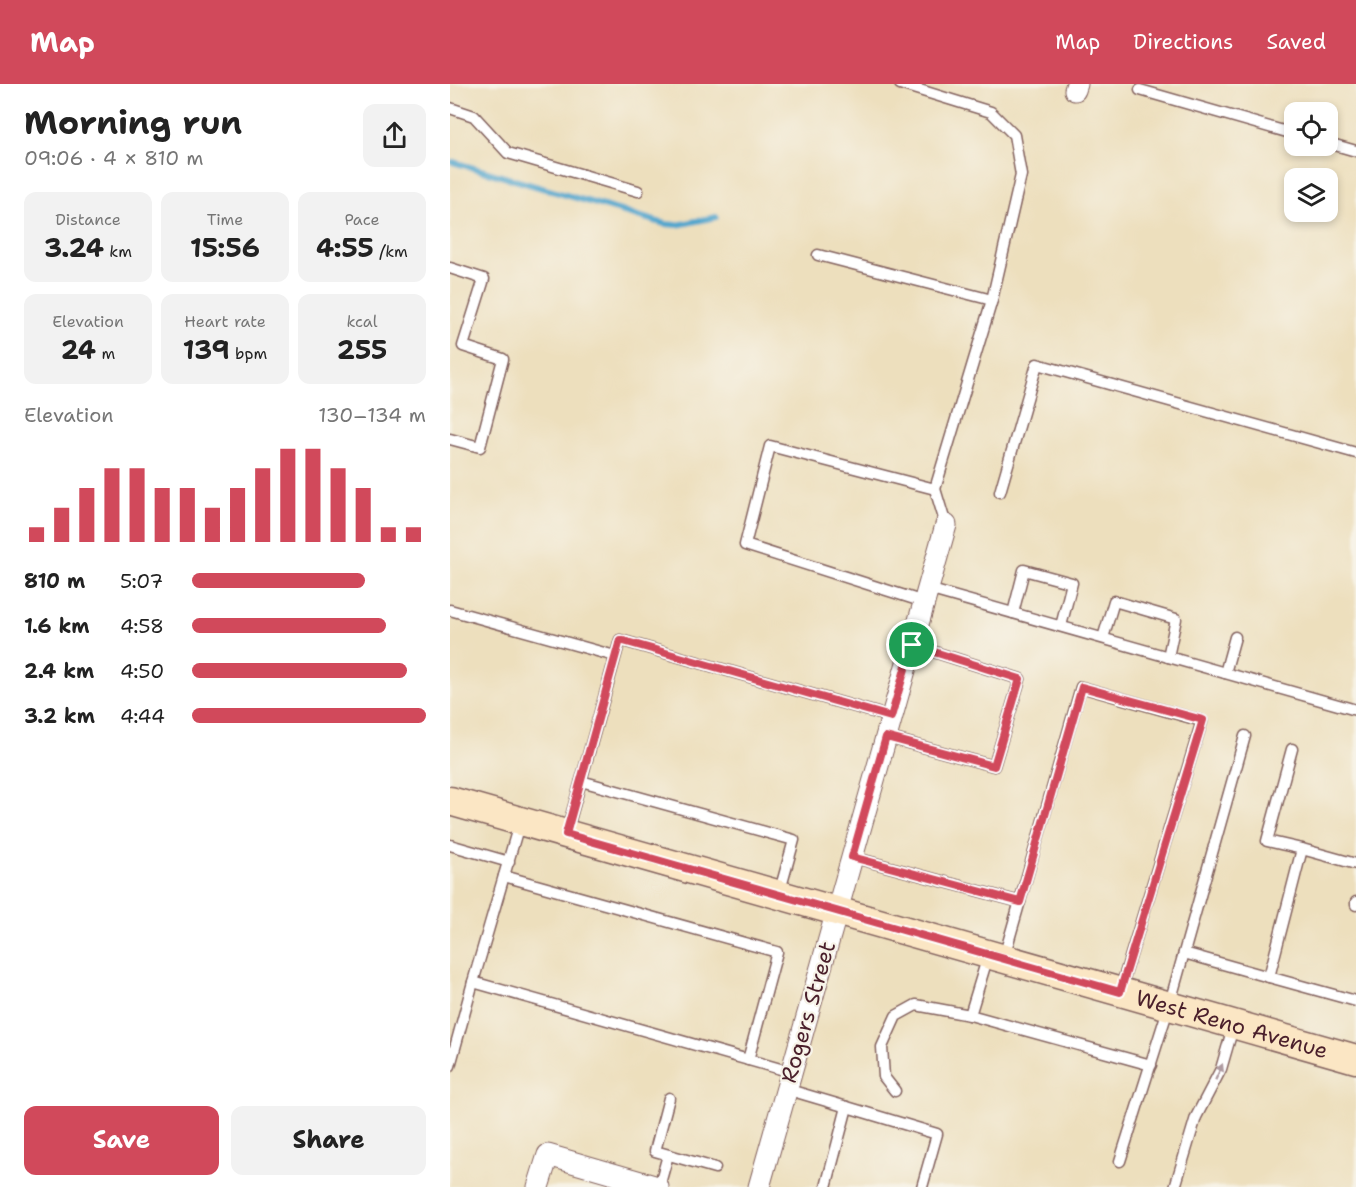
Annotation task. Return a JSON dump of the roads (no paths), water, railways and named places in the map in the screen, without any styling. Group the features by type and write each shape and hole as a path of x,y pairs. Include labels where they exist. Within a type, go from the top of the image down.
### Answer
{"street":[{"name":"Rogers Street","path":"759,1187 946,525"},
{"name":"West Reno Avenue","path":"450,801 1356,1059"},
{"path":"538,1187 548,1155 658,1187"}],"lane":[{"path":"900,84 991,112 1014,135 1022,175 992,300 934,489 946,525"},
{"path":"1140,90 1284,131"},
{"path":"450,108 474,116 508,153 638,191"},
{"path":"1338,146 1356,151"},
{"path":"818,255 992,300"},
{"path":"450,268 484,279 463,346 503,359 480,447 450,439"},
{"path":"1000,492 1037,364 1356,453"},
{"path":"934,489 770,446 745,545 926,595 1013,613 1356,710"},
{"path":"1013,613 1024,570 1072,583 1060,626"},
{"path":"1103,638 1114,601 1176,618 1167,657"},
{"path":"450,610 615,656"},
{"path":"1225,673 1235,637"},
{"path":"566,834 620,640 889,727 994,766 1020,679 912,645"},
{"path":"970,1015 1020,902 1082,687 1203,720 1120,992"},
{"path":"1120,1161 1169,1006 1245,736"},
{"path":"1292,749 1267,841 1356,864"},
{"path":"581,781 794,840 779,895"},
{"path":"450,1066 520,821"},
{"path":"450,845 509,861"},
{"path":"1269,977 1302,849"},
{"path":"852,857 1020,902"},
{"path":"504,876 777,952 748,1060"},
{"path":"1184,953 1356,1001"},
{"path":"473,982 748,1060 847,1107 937,1134 922,1187"},
{"path":"895,1091 884,1077 882,1047 896,1016 916,1005 970,1015 1151,1065"},
{"path":"1175,1187 1196,1117 1221,1069 1234,1024"},
{"path":"669,1098 654,1151 715,1168"},
{"path":"826,1187 847,1107"},
{"path":"658,1187 668,1155"}],"waterway":[{"path":"453,162 665,224 677,225 716,217"}]}
